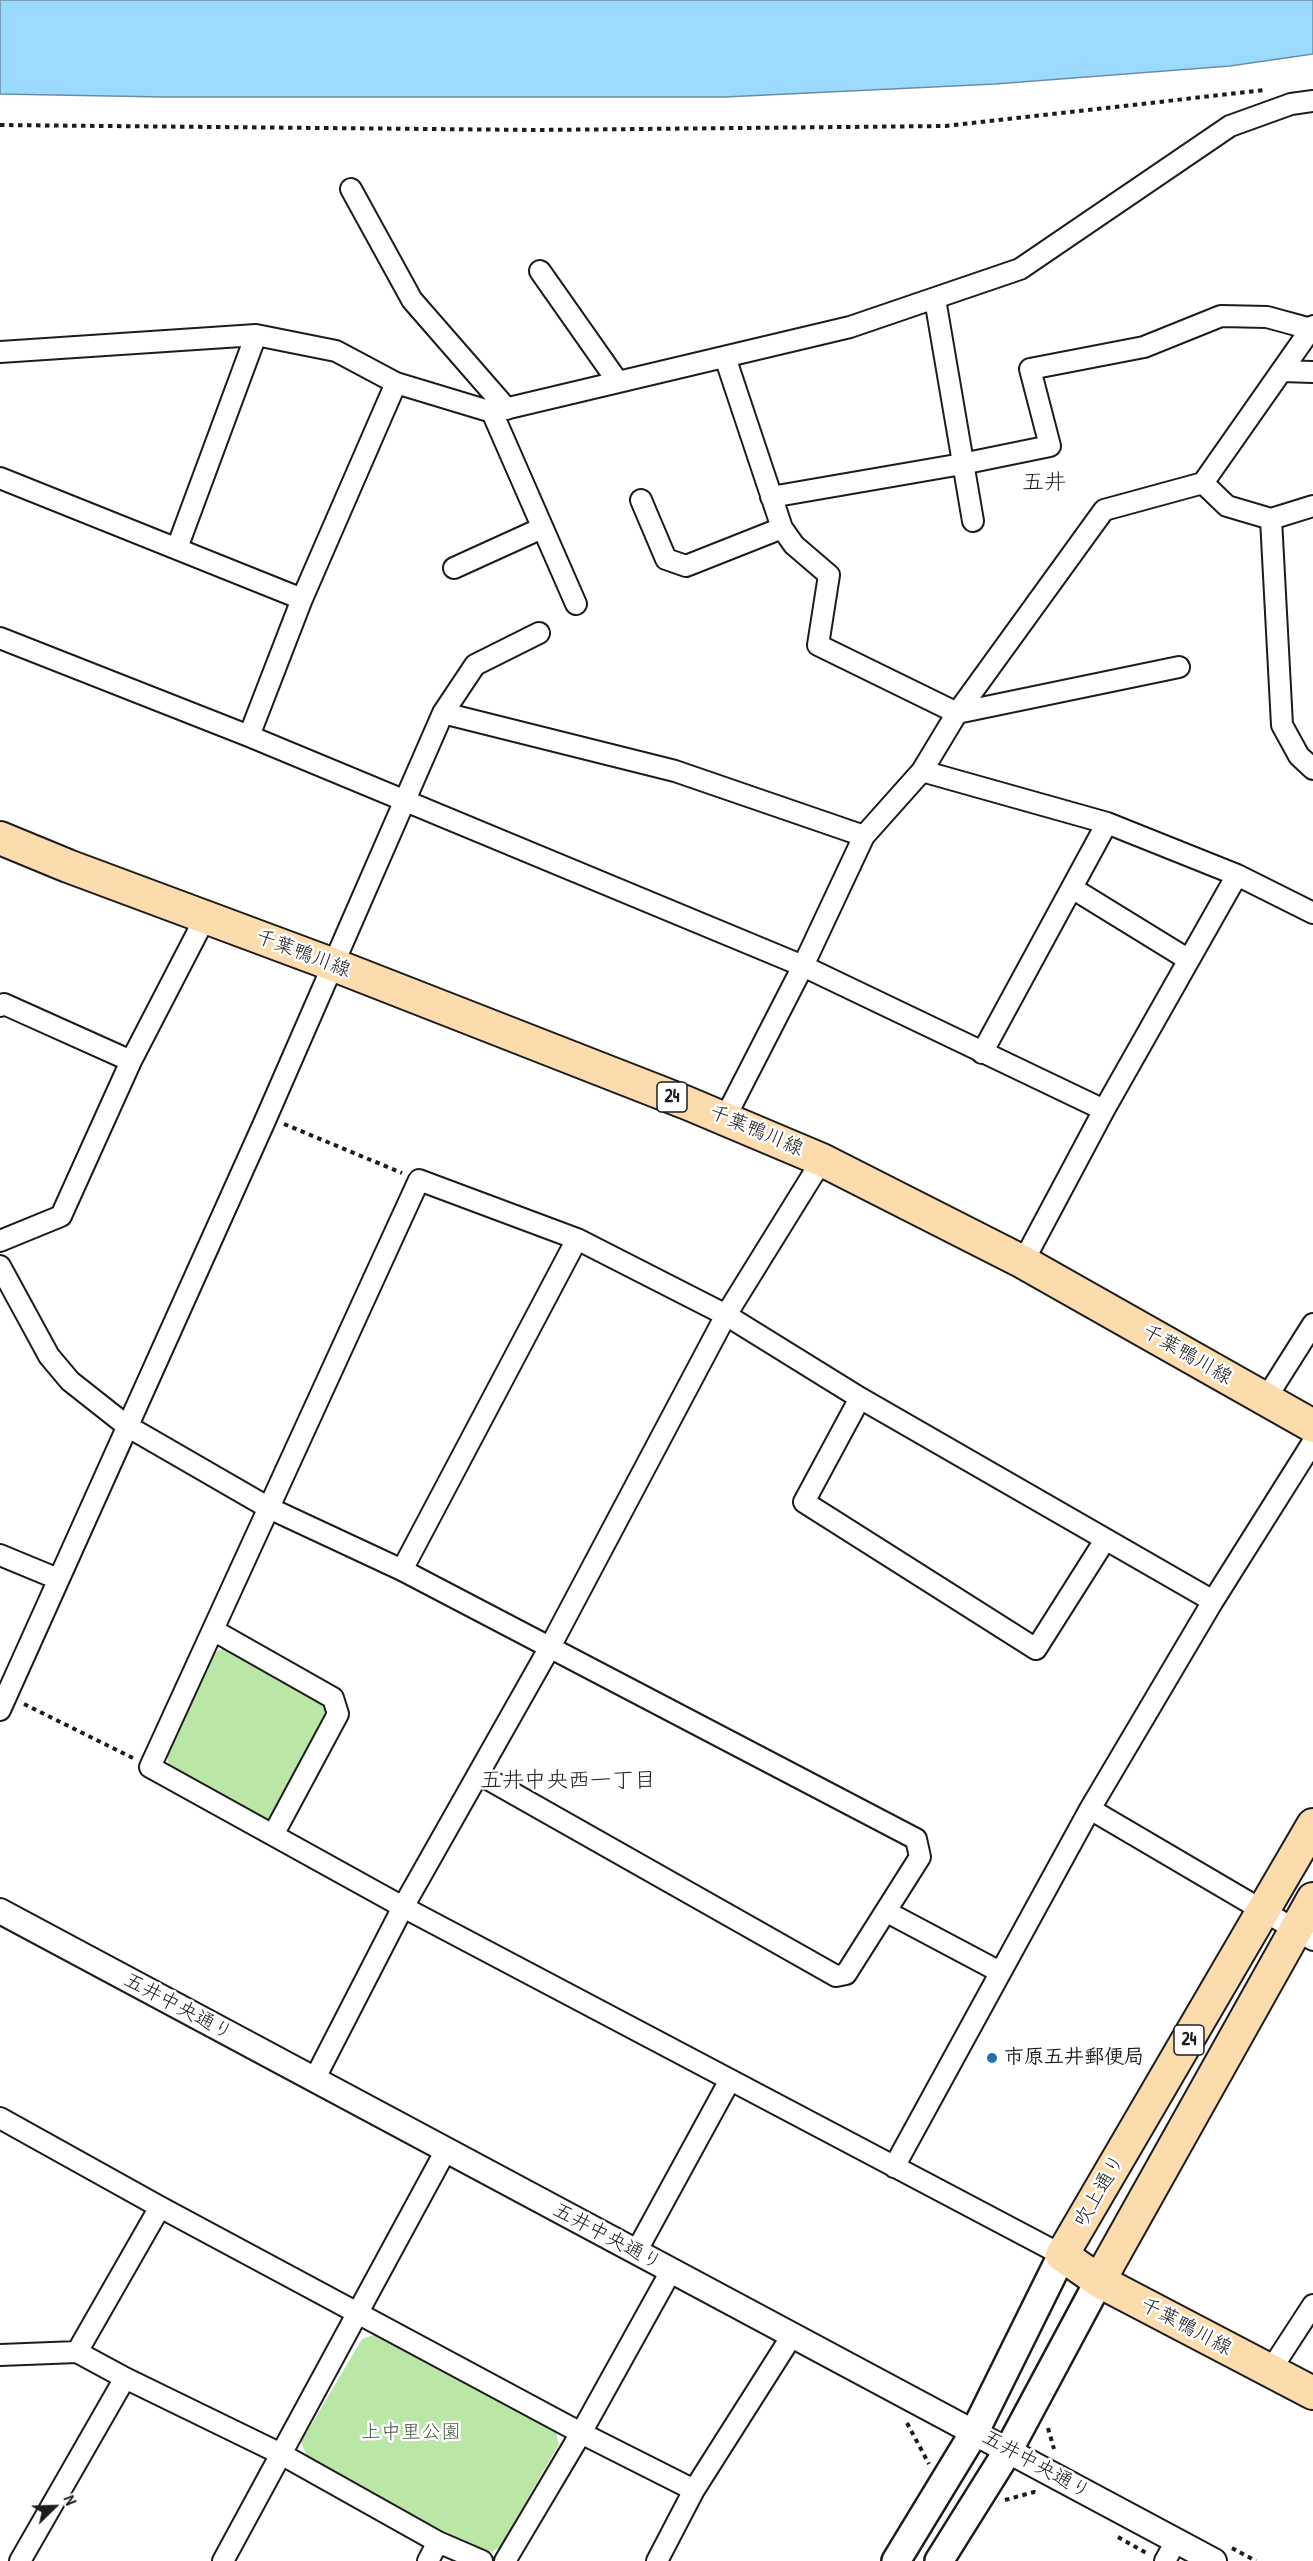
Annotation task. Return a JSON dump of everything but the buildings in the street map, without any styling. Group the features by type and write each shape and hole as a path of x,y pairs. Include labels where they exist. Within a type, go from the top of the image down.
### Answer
{"main road":[{"name":"千葉鴨川線","path":"0,838 334,965 725,1118 822,1160 1023,1262 1313,1426"},
{"name":"吹上通り","path":"896,2561 975,2431 1062,2255 1265,1911 1313,1825"},
{"name":"24","path":"1099,2281 1304,1935 1313,1899"},
{"name":"千葉鴨川線","path":"1062,2255 1099,2281 1313,2393"},
{"path":"939,2561 1008,2449 1099,2281"}],"street":[{"path":"0,352 256,335 336,351 396,383 499,411 850,327 1020,269 1230,126 1291,104 1313,101"},
{"path":"351,189 411,300 499,411 542,528 576,604"},
{"path":"540,272 618,382"},
{"path":"935,298 973,521"},
{"path":"725,1118 803,966 864,836 922,771 957,713 1104,510 1203,483 1312,327 1267,317 1221,316 1144,347 1030,369 1050,446 962,464 771,497"},
{"path":"177,548 256,335"},
{"path":"725,357 782,528 794,545 829,575 819,645 957,713 1179,667"},
{"path":"1282,371 1313,372"},
{"path":"249,736 302,598 396,383"},
{"path":"0,478 302,598"},
{"path":"1203,483 1227,506 1271,519 1313,506"},
{"path":"641,500 666,559 686,566 782,528"},
{"path":"1271,519 1282,725 1299,756 1313,769"},
{"path":"454,567 542,528"},
{"path":"3,1703 267,1116 443,713 475,665 539,633"},
{"path":"0,638 249,736 803,966 1104,1110"},
{"path":"443,713 675,771 864,836"},
{"path":"922,771 1107,824 1237,875 1313,913"},
{"path":"982,1053 1107,824"},
{"path":"1023,1262 1104,1110 1237,875"},
{"path":"1072,888 1189,960"},
{"path":"0,1241 61,1216 131,1061 206,918"},
{"path":"0,1006 4,1004 131,1061"},
{"path":"314,2080 403,1907 549,1647 726,1315 822,1160"},
{"path":"1062,2255 403,1907 150,1767 419,1180 577,1239 726,1315 860,1398 1213,1601"},
{"path":"402,1570 577,1239"},
{"path":"0,1266 49,1356 70,1381 126,1426 269,1508 402,1570 916,1839 920,1857 846,1974 836,1976 479,1773"},
{"path":"1265,1400 1313,1324"},
{"path":"860,1398 804,1502 1036,1649 1106,1540"},
{"path":"894,2167 1090,1809 1213,1601 1313,1442"},
{"path":"0,1555 58,1579"},
{"path":"213,1630 333,1698 338,1714 273,1835"},
{"path":"1090,1809 1304,1935"},
{"name":"五井中央通り","path":"0,1911 1008,2449 1165,2553 1219,2553"},
{"path":"887,1912 1000,1972"},
{"path":"636,2252 730,2080"},
{"path":"0,2118 160,2207 580,2433 694,2490"},
{"path":"223,2561 446,2150"},
{"path":"77,2352 160,2207"},
{"path":"505,2561 671,2271"},
{"path":"1270,2370 1313,2305"},
{"path":"657,2561 694,2490 793,2334"},
{"path":"0,2355 77,2352 281,2454 438,2542 482,2561"},
{"path":"20,2561 125,2378"},
{"path":"428,2561 438,2542"}],"path":[{"path":"0,125 536,130 946,126 1266,90"},
{"path":"267,1116 419,1180"},
{"path":"3,1703 150,1767"},
{"path":"897,2418 908,2424 929,2464 924,2474"},
{"path":"1047,2424 1056,2456"},
{"path":"1000,2502 1034,2492 1044,2497"},
{"path":"1115,2536 1165,2553"},
{"path":"1219,2553 1256,2561"}],"green space":[{"path":"228,1647 321,1701 327,1717 271,1818 262,1820 169,1766 167,1756 213,1653"},
{"name":"上中里公園","path":"377,2334 555,2429 559,2444 499,2548 487,2554 308,2459 301,2442 362,2339"}],"water":[{"path":"0,0 1313,0 1313,54 1230,66 995,84 725,97 164,97 0,94"}],"place":[{"name":"市原五井郵便局","path":"992,2058"}],"district":[{"name":"五井","path":"1044,483"},
{"name":"五井中央西一丁目","path":"568,1781"}]}
